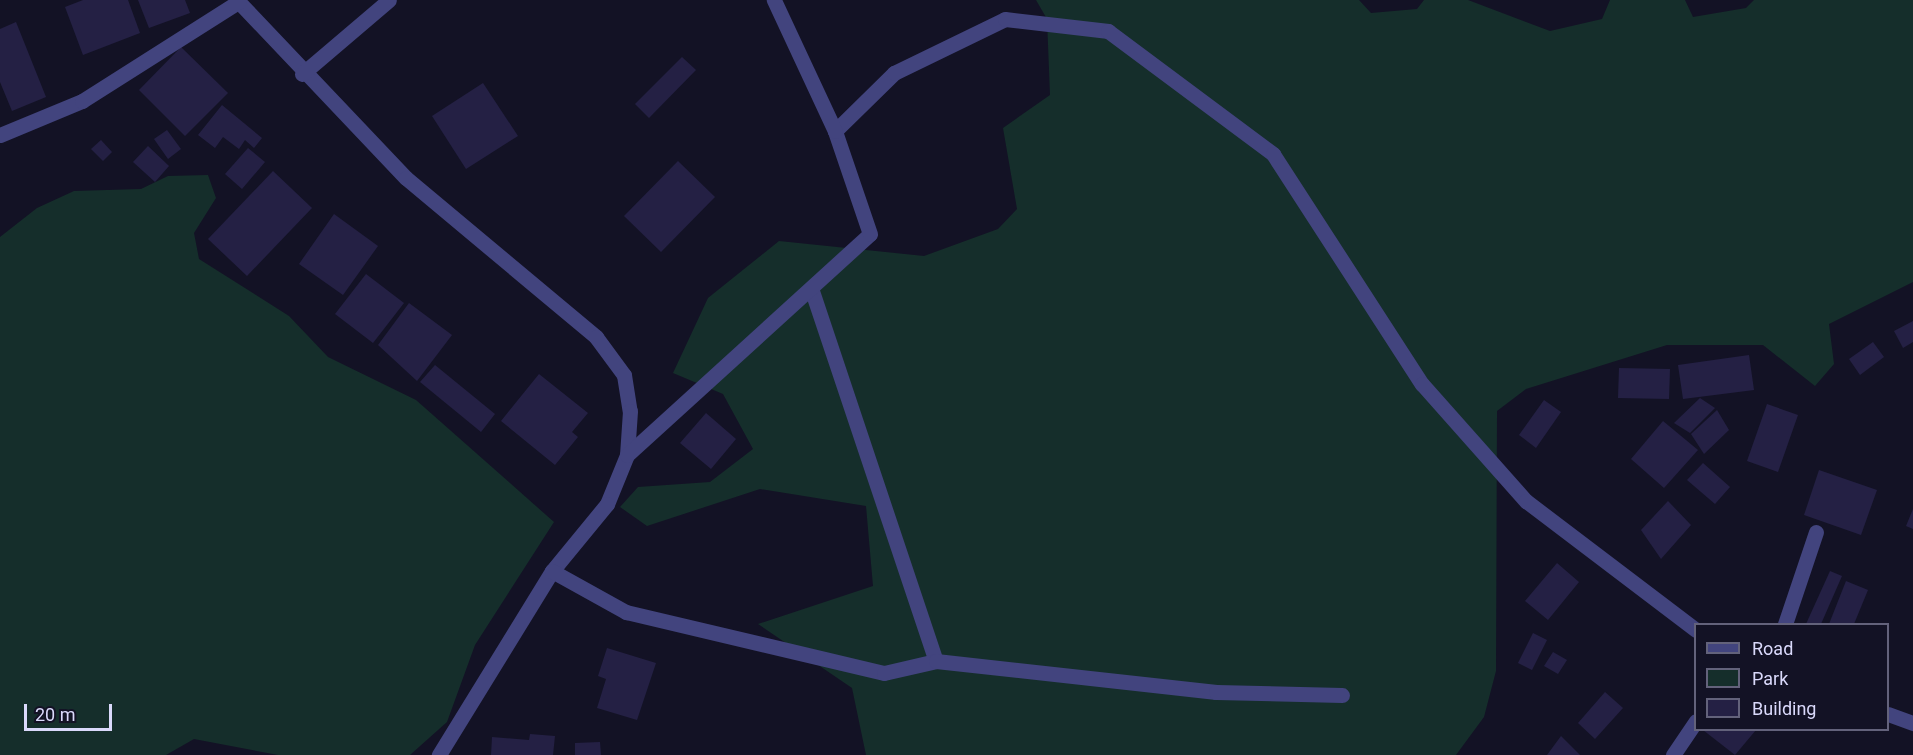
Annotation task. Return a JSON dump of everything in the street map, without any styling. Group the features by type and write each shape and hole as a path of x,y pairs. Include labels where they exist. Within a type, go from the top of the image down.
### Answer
{"street":[{"path":"302,74 389,0"},
{"path":"627,455 870,234 835,131 774,0"},
{"path":"0,135 82,101 237,1 302,74 406,178 596,337 624,375 630,411 627,455 607,504 552,571 439,755"},
{"path":"835,131 894,73 1005,19 1108,31 1273,154 1422,384 1526,501 1694,629"},
{"path":"811,288 936,661"},
{"path":"1785,623 1816,532"},
{"path":"552,571 626,612 884,673 936,661 1216,692 1342,695"},
{"path":"1889,715 1913,723"},
{"path":"1672,755 1694,722"}],"green space":[{"path":"1036,0 1359,0 1371,13 1417,9 1424,0 1468,0 1550,31 1602,19 1610,0 1685,0 1693,17 1746,8 1754,0 1913,0 1913,282 1829,324 1834,364 1815,386 1763,345 1667,345 1526,389 1497,411 1496,671 1484,717 1456,755 866,755 852,688 758,624 873,586 866,506 760,489 647,526 620,507 638,487 710,482 753,449 723,394 673,373 708,298 779,241 924,256 998,229 1017,209 1003,128 1050,95 1047,19"},
{"path":"208,175 216,198 194,233 199,259 289,316 328,357 416,400 554,522 475,645 447,722 410,755 278,755 194,739 166,755 0,755 0,237 37,208 74,191 141,189 168,176"}],"building":[{"path":"83,0 128,0 140,33 83,55 65,7"},
{"path":"138,0 185,0 190,13 149,28"},
{"path":"16,22 46,97 12,111 0,82 0,29"},
{"path":"181,47 228,93 185,136 139,90"},
{"path":"682,57 696,70 649,118 635,104"},
{"path":"483,83 518,136 466,169 432,116"},
{"path":"222,105 262,138 254,148 245,140 239,149 223,137 215,148 198,135"},
{"path":"167,130 181,149 168,159 154,139"},
{"path":"101,140 112,152 103,161 91,149"},
{"path":"148,146 169,166 155,182 133,162"},
{"path":"248,148 265,162 242,189 225,174"},
{"path":"678,161 715,197 661,252 624,216"},
{"path":"273,171 312,208 247,276 208,239"},
{"path":"334,214 378,246 343,295 299,264"},
{"path":"366,274 404,303 373,343 335,314"},
{"path":"409,303 452,335 417,381 378,345"},
{"path":"1913,321 1913,342 1903,348 1894,331"},
{"path":"1873,342 1884,357 1860,375 1849,359"},
{"path":"1749,355 1754,390 1683,399 1678,365"},
{"path":"435,365 495,414 481,432 420,382"},
{"path":"1619,368 1670,369 1669,399 1618,398"},
{"path":"539,374 588,413 572,432 578,437 555,465 501,421"},
{"path":"1700,398 1715,408 1690,433 1674,423"},
{"path":"1544,400 1561,412 1536,448 1519,435"},
{"path":"1767,404 1798,415 1778,472 1747,461"},
{"path":"1717,410 1729,430 1704,454 1691,434"},
{"path":"706,413 736,439 711,469 680,443"},
{"path":"1663,421 1698,450 1664,488 1631,459"},
{"path":"1703,463 1730,487 1715,504 1687,480"},
{"path":"1819,470 1877,490 1861,535 1804,515"},
{"path":"1668,501 1691,525 1661,559 1641,530"},
{"path":"1913,509 1913,529 1906,526"},
{"path":"1557,563 1579,582 1548,620 1525,601"},
{"path":"1830,571 1842,576 1821,623 1806,623"},
{"path":"1846,581 1868,590 1854,623 1829,623"},
{"path":"1533,633 1547,640 1532,670 1518,663"},
{"path":"607,648 656,663 637,720 597,708 606,679 598,676"},
{"path":"1553,652 1567,660 1558,674 1544,666"},
{"path":"1605,692 1623,708 1595,739 1578,723"},
{"path":"1704,731 1755,731 1735,755"},
{"path":"530,734 555,736 553,755 491,755 492,737 529,740"},
{"path":"1561,736 1580,755 1547,755"},
{"path":"600,742 601,755 575,755 575,743"}]}
